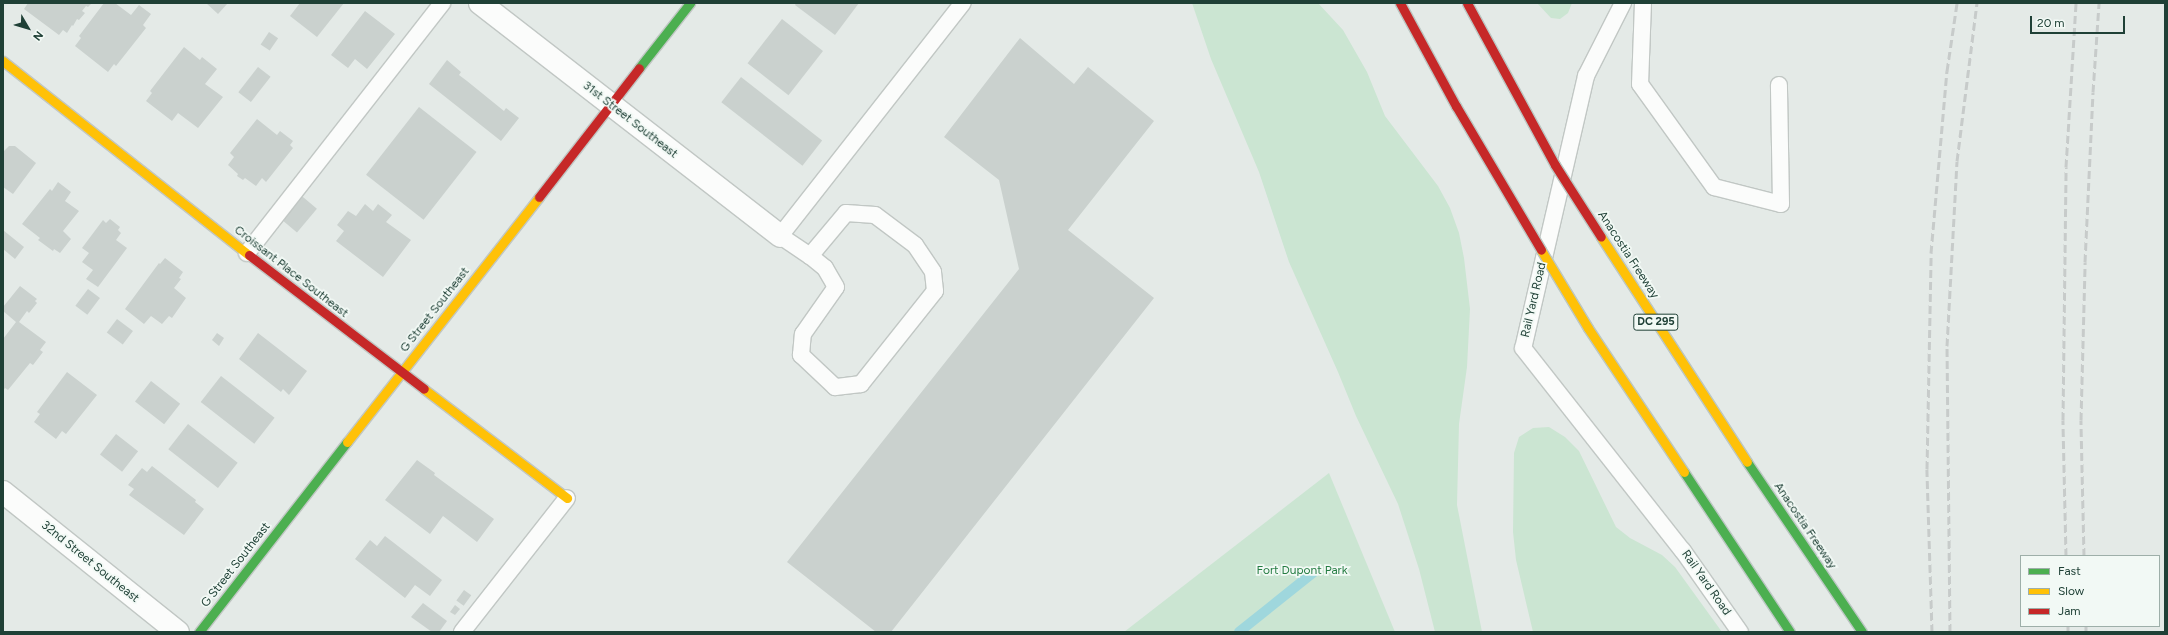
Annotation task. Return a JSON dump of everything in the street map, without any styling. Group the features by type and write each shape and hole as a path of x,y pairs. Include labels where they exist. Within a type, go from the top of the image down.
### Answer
{"main road":[{"name":"G Street Southeast","path":"199,632 690,3"},
{"path":"1400,3 1456,106 1588,328 1790,632"},
{"name":"Anacostia Freeway","path":"1467,3 1555,165 1739,451 1862,632"},
{"name":"Croissant Place Southeast","path":"3,60 247,253 567,498"}],"street":[{"name":"31st Street Southeast","path":"480,3 780,236"},
{"name":"32nd Street Southeast","path":"3,492 178,632"}],"lane":[{"path":"247,253 442,3"},
{"path":"810,256 846,213 874,215 915,245 933,272 935,291 861,384 835,387 801,355 803,334 836,287 825,268 780,236 963,3"},
{"name":"Rail Yard Road","path":"1623,3 1586,76 1523,348 1684,551 1740,632"},
{"path":"1643,3 1640,84 1714,187 1781,204 1779,85"},
{"path":"462,632 567,498"}],"green space":[{"path":"1192,3 1318,3 1343,30 1367,72 1385,116 1438,186 1450,208 1459,233 1464,258 1470,309 1467,367 1459,424 1457,505 1482,632 1435,632 1419,569 1398,504 1356,416 1289,262 1259,172 1211,59"},
{"path":"1537,3 1572,3 1568,13 1560,19 1551,18"},
{"path":"1549,427 1565,437 1579,451 1616,527 1630,538 1662,555 1675,567 1722,632 1533,632 1516,560 1513,532 1514,453 1519,437 1533,428"},
{"name":"Fort Dupont Park","path":"1329,473 1395,632 1124,632 1200,573"}],"building":[{"path":"28,3 92,3 88,7 86,6 82,11 85,13 79,20 77,19 67,33 63,30 59,35 24,9"},
{"path":"104,3 115,3 131,15 139,5 151,14 143,25 146,28 116,66 114,64 108,72 75,46 81,38 79,36"},
{"path":"206,3 228,3 218,14"},
{"path":"300,3 344,3 317,37 290,16"},
{"path":"796,3 859,3 835,35 795,5"},
{"path":"365,11 395,34 367,69 355,59 348,68 331,55"},
{"path":"782,19 823,51 788,95 748,63"},
{"path":"269,32 278,38 270,51 261,44"},
{"path":"1020,38 1074,84 1088,67 1154,121 1068,230 1154,298 891,632 876,632 787,562 1019,269 999,180 944,137"},
{"path":"184,47 200,60 202,57 217,69 205,84 223,97 198,128 178,113 172,121 146,101 152,93 150,91"},
{"path":"447,60 461,72 459,75 504,111 506,108 519,118 501,141 429,84"},
{"path":"258,67 271,77 251,102 238,92"},
{"path":"741,77 822,140 802,166 721,102"},
{"path":"419,107 477,152 424,220 366,175"},
{"path":"257,119 277,135 280,131 293,141 290,145 293,148 266,182 262,178 256,186 245,178 243,180 237,176 238,174 228,165 234,157 230,153"},
{"path":"9,146 15,146 36,163 13,194 3,187 3,152"},
{"path":"58,182 71,192 65,201 79,211 63,231 71,239 60,253 54,249 53,251 38,240 40,238 22,224 50,189 52,191"},
{"path":"297,192 317,209 297,232 277,216"},
{"path":"365,204 373,211 378,204 392,215 386,222 411,240 383,277 336,241 344,231 337,225 348,211 356,216"},
{"path":"110,219 120,227 118,230 121,233 116,240 127,248 98,287 86,279 93,270 82,262 89,253 82,248 103,220 106,223"},
{"path":"3,230 24,247 15,259 3,249"},
{"path":"165,258 183,272 179,278 181,279 174,288 186,298 172,318 169,316 162,324 151,316 144,324 125,309 159,263 160,264"},
{"path":"20,286 37,299 35,301 37,303 29,313 27,311 19,322 46,342 40,350 43,352 33,365 30,363 8,390 5,388 3,391 3,339 16,322 3,311 3,307"},
{"path":"88,289 100,298 87,315 75,306"},
{"path":"117,319 133,331 123,345 107,333"},
{"path":"217,333 224,338 219,346 212,340"},
{"path":"258,333 307,371 289,395 283,389 281,392 239,359"},
{"path":"67,372 97,395 66,434 62,431 56,439 34,422 40,414 37,412"},
{"path":"221,376 275,418 254,444 201,402"},
{"path":"151,381 180,404 164,424 135,401"},
{"path":"188,424 238,463 218,488 168,449"},
{"path":"116,434 138,451 122,472 100,454"},
{"path":"417,460 435,473 434,475 494,519 477,542 443,516 430,534 385,500"},
{"path":"152,466 196,500 195,502 204,509 184,535 129,495 134,489 128,485 142,468 147,472"},
{"path":"385,536 442,580 430,596 415,585 405,598 355,559 370,540 377,546"},
{"path":"464,590 471,595 464,606 456,601"},
{"path":"423,603 447,621 439,632 432,632 411,617"},
{"path":"455,605 460,609 455,615 450,612"}],"waterway":[{"path":"1239,632 1314,572"}],"railway":[{"path":"1932,632 1927,469 1931,253 1947,71 1957,3"},
{"path":"1950,632 1947,346 1957,161 1977,3"},
{"path":"2066,555 2063,420 2066,167 2076,3"},
{"path":"2084,555 2081,420 2085,262 2099,3"},
{"path":"2068,627 2068,632"},
{"path":"2086,627 2086,632"}],"traffic: fast":[{"path":"639,68 690,3"},
{"path":"199,632 347,442"},
{"path":"1747,462 1862,632"},
{"path":"1684,472 1790,632"}],"traffic: slow":[{"path":"3,61 249,255"},
{"path":"347,442 539,197"},
{"path":"1601,237 1747,462"},
{"path":"1541,250 1588,328 1684,472"},
{"path":"424,389 567,498"}],"traffic: jam":[{"path":"1400,3 1456,106 1541,250"},
{"path":"1467,3 1555,165 1601,237"},
{"path":"539,197 639,68"},
{"path":"249,255 424,389"}]}
